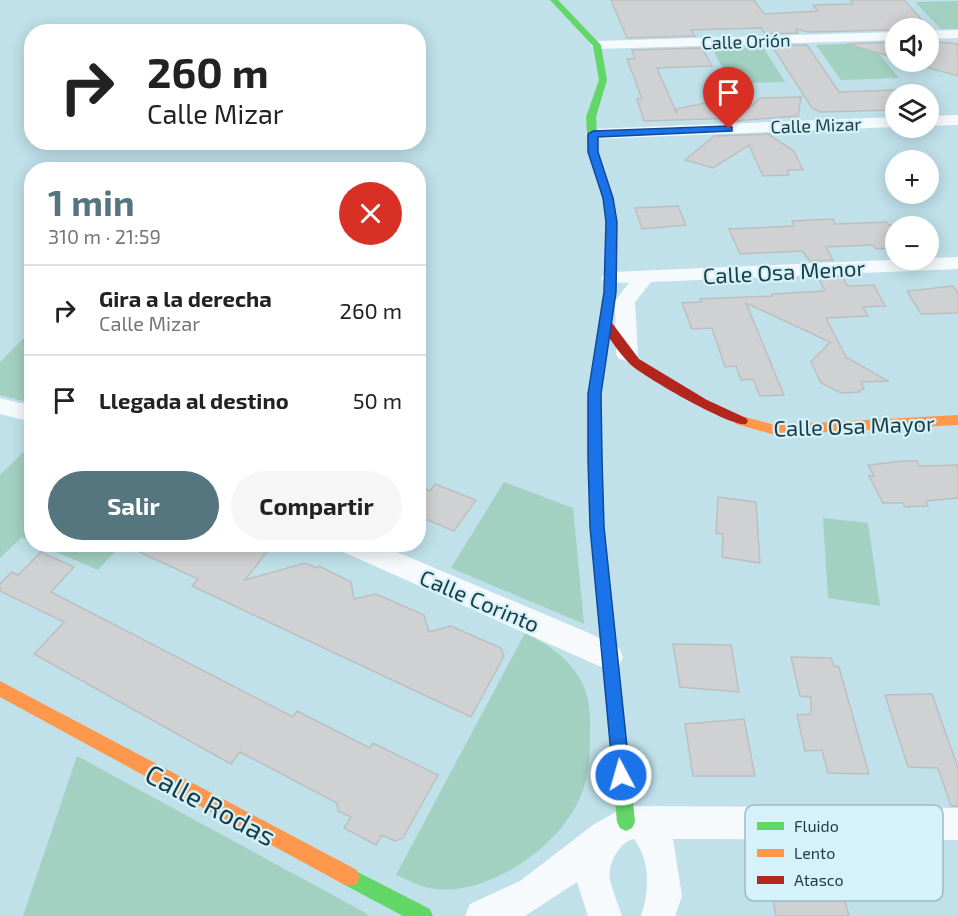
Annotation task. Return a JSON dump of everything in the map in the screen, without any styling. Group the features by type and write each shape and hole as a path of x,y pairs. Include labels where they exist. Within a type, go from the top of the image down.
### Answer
{"street":[{"path":"554,0 597,45 603,80 591,117 593,152 610,205 612,309 617,331 627,354"},
{"path":"939,35 958,34"},
{"name":"Calle Orión","path":"597,45 885,36"},
{"path":"939,121 958,120"},
{"name":"Calle Mizar","path":"593,134 885,122"},
{"name":"Calle Osa Menor","path":"611,278 958,263"},
{"path":"604,916 592,877 624,827 597,527 595,394 612,309 644,278"},
{"path":"612,309 627,325 627,354"},
{"name":"Calle Osa Mayor","path":"627,354 731,419 754,427 775,430 958,420"},
{"path":"0,406 24,412"},
{"name":"Calle Corinto","path":"369,552 609,657"},
{"name":"Calle Rodas","path":"0,689 413,913 423,916"},
{"path":"943,824 958,824"},
{"path":"482,916 498,912 555,879 624,827 745,826"},
{"path":"624,827 660,848 665,896 658,916"}],"green space":[{"path":"958,1 958,29 941,29 939,18 930,18 915,2"},
{"path":"870,43 885,61 885,72 894,72 899,78 841,80 816,45"},
{"path":"763,47 785,82 731,83 712,49"},
{"path":"24,338 24,401 0,395 0,362"},
{"path":"24,452 24,538 22,537 0,558 0,475"},
{"path":"504,482 573,508 584,624 451,568"},
{"path":"823,518 868,523 880,606 828,598"},
{"path":"56,552 115,552 98,570"},
{"path":"525,633 563,658 575,671 586,692 590,718 589,760 584,787 575,807 562,827 545,845 525,861 480,884 457,889 435,889 396,875"},
{"path":"77,756 364,912 369,916 23,916"}],"building":[{"path":"611,0 754,0 764,14 818,11 813,5 853,4 850,0 904,0 920,18 885,18 885,30 808,32 796,29 798,33 765,34 761,28 691,30 695,36 627,38"},
{"path":"885,42 885,55 847,44"},
{"path":"939,42 958,44 958,76 939,71"},
{"path":"807,45 839,92 885,90 885,110 820,112 812,108 772,46"},
{"path":"702,48 712,66 657,68 677,114 676,109 729,98 740,116 760,98 801,97 798,116 733,121 736,118 644,121 637,99 642,99 627,59 635,59 632,50"},
{"path":"768,134 794,151 803,170 787,170 789,175 763,176 749,145 713,168 685,160 714,136"},
{"path":"678,206 686,225 642,229 635,208"},
{"path":"833,219 835,224 885,222 885,249 876,249 873,245 826,247 833,260 810,261 802,251 740,254 729,229 794,226 792,221"},
{"path":"842,276 847,286 874,285 885,306 863,307 868,316 826,318 846,357 888,381 861,382 864,389 859,390 860,392 841,393 821,383 811,362 830,342 746,303 784,395 760,396 753,379 741,380 736,366 725,367 712,328 692,329 682,303 701,302 700,299 825,291 818,277"},
{"path":"953,286 958,293 958,313 921,314 907,291"},
{"path":"917,461 919,466 958,465 958,498 926,501 928,506 905,507 903,503 883,503 869,476 874,476 868,465"},
{"path":"435,484 476,500 454,531 426,519 426,489 430,491"},
{"path":"718,497 756,502 760,563 722,557 723,534 716,533"},
{"path":"41,552 74,567 51,592 293,717 297,711 370,748 373,743 438,775 403,838 395,841 382,835 376,845 344,828 351,817 338,811 337,803 240,752 231,764 34,654 64,622 0,591 0,584 12,572 18,575"},
{"path":"139,552 267,552 245,580 305,563 317,568 319,566 351,582 354,599 376,594 424,615 429,632 451,626 501,648 504,656 471,717 192,586 198,579"},
{"path":"673,644 731,645 739,692 680,687"},
{"path":"791,657 831,658 834,666 839,667 869,774 828,773 822,750 805,751 797,715 811,714 811,697 800,696"},
{"path":"932,694 958,768 958,806 951,806 938,768 908,767 885,695"},
{"path":"744,719 755,776 693,776 685,724"},
{"path":"773,901 845,901 849,916 776,916"}],"traffic: fast":[{"path":"554,0 597,45 603,80 591,117 593,152 608,198 612,222 610,292 595,394 597,527 626,822"},
{"path":"350,877 423,916"}],"traffic: slow":[{"path":"741,421 775,430 958,420"},
{"path":"0,689 350,877"}],"traffic: jam":[{"path":"605,322 635,362 702,403 741,421"}],"route":[{"path":"621,775 597,527 595,459 595,394 610,292 612,222 610,205 593,152 593,134 729,129"}]}
